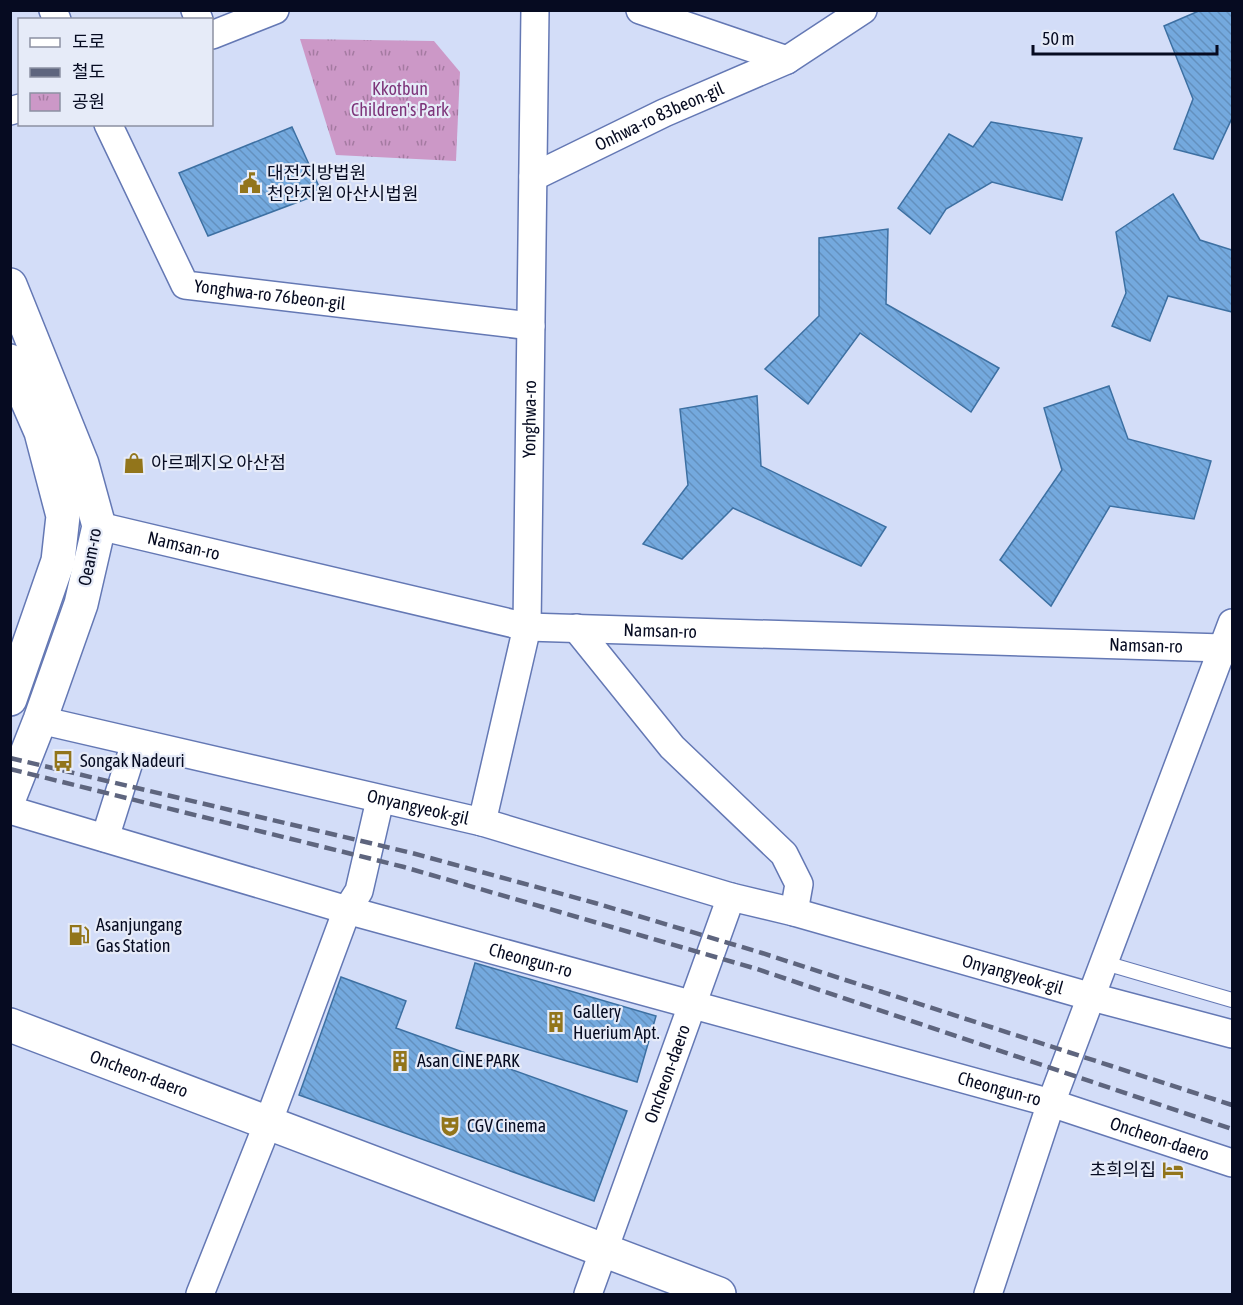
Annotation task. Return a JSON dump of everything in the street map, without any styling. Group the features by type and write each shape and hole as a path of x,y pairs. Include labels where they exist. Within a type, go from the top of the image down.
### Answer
{"main road":[{"name":"Oeam-ro","path":"10,285 82,464 99,526 81,604 10,796"},
{"name":"Oeam-ro","path":"10,361 41,432 63,516 58,561 10,699"},
{"name":"Oncheon-daero","path":"10,1026 597,1271 667,1294"},
{"name":"Oncheon-daero","path":"10,1050 264,1133"},
{"name":"Oncheon-daero","path":"597,1271 719,1294"}],"street":[{"path":"213,34 275,10"},
{"name":"Yonghwa-ro","path":"482,822 527,627 535,10"},
{"path":"640,10 787,60"},
{"name":"Onhwa-ro 83beon-gil","path":"533,177 664,113 787,60 863,10"},
{"name":"Yonghwa-ro 76beon-gil","path":"109,126 185,285 531,326"},
{"name":"Namsan-ro","path":"99,526 527,627 1228,650"},
{"name":"Cheongun-ro","path":"988,1294 1051,1103 1228,650 1233,623"},
{"path":"576,628 672,747 784,855 799,884 794,912"},
{"name":"Onyangyeok-gil","path":"40,720 482,822 731,897 794,912 1092,997 1233,1034"},
{"path":"105,838 135,743"},
{"path":"200,1294 264,1133 347,910 359,891 380,800"},
{"name":"Cheongun-ro","path":"10,810 347,910 1051,1103"},
{"name":"Oncheon-daero","path":"597,1271 731,897"},
{"name":"Oncheon-daero","path":"1051,1103 1233,1163"}],"lane":[{"path":"1105,963 1233,999"}],"green space":[{"name":"Kkotbun Children's Park","path":"300,39 434,41 460,72 456,161 336,155"}],"building":[{"path":"1201,10 1232,10 1232,118 1213,159 1174,149 1193,99 1164,26"},
{"path":"991,122 1082,138 1062,200 992,182 946,209 930,234 898,208 949,134 973,147"},
{"name":"대전지방법원 천안지원 아산시법원","path":"292,127 322,193 208,236 179,173"},
{"path":"1173,194 1200,240 1232,250 1232,312 1168,296 1150,341 1112,326 1126,293 1116,232"},
{"path":"888,229 886,304 999,368 971,412 860,333 808,404 765,369 819,316 819,238"},
{"path":"1109,386 1128,439 1211,461 1194,519 1110,506 1051,606 1000,560 1062,470 1044,408"},
{"path":"757,396 761,466 886,527 861,566 733,508 682,559 643,544 688,485 680,409"},
{"name":"Gallery Huerium Apt.","path":"475,963 656,1016 637,1082 456,1028"},
{"name":"Asan CINE PARK","path":"341,977 406,1001 396,1028 627,1111 594,1201 299,1095"}],"railway":[{"path":"10,758 412,853 595,903 762,953 1232,1105"},
{"path":"10,769 404,867 757,969 1232,1129"}],"place":[{"name":"대전지방법원 천안지원 아산시법원","path":"250,183"},
{"name":"아르페지오 아산점","path":"134,463"},
{"name":"Songak Nadeuri","path":"63,761"},
{"name":"Asanjungang Gas Station","path":"79,935"},
{"name":"Gallery Huerium Apt.","path":"556,1022"},
{"name":"Asan CINE PARK","path":"400,1061"},
{"name":"CGV Cinema","path":"450,1126"},
{"name":"초희의집","path":"1173,1170"}]}
